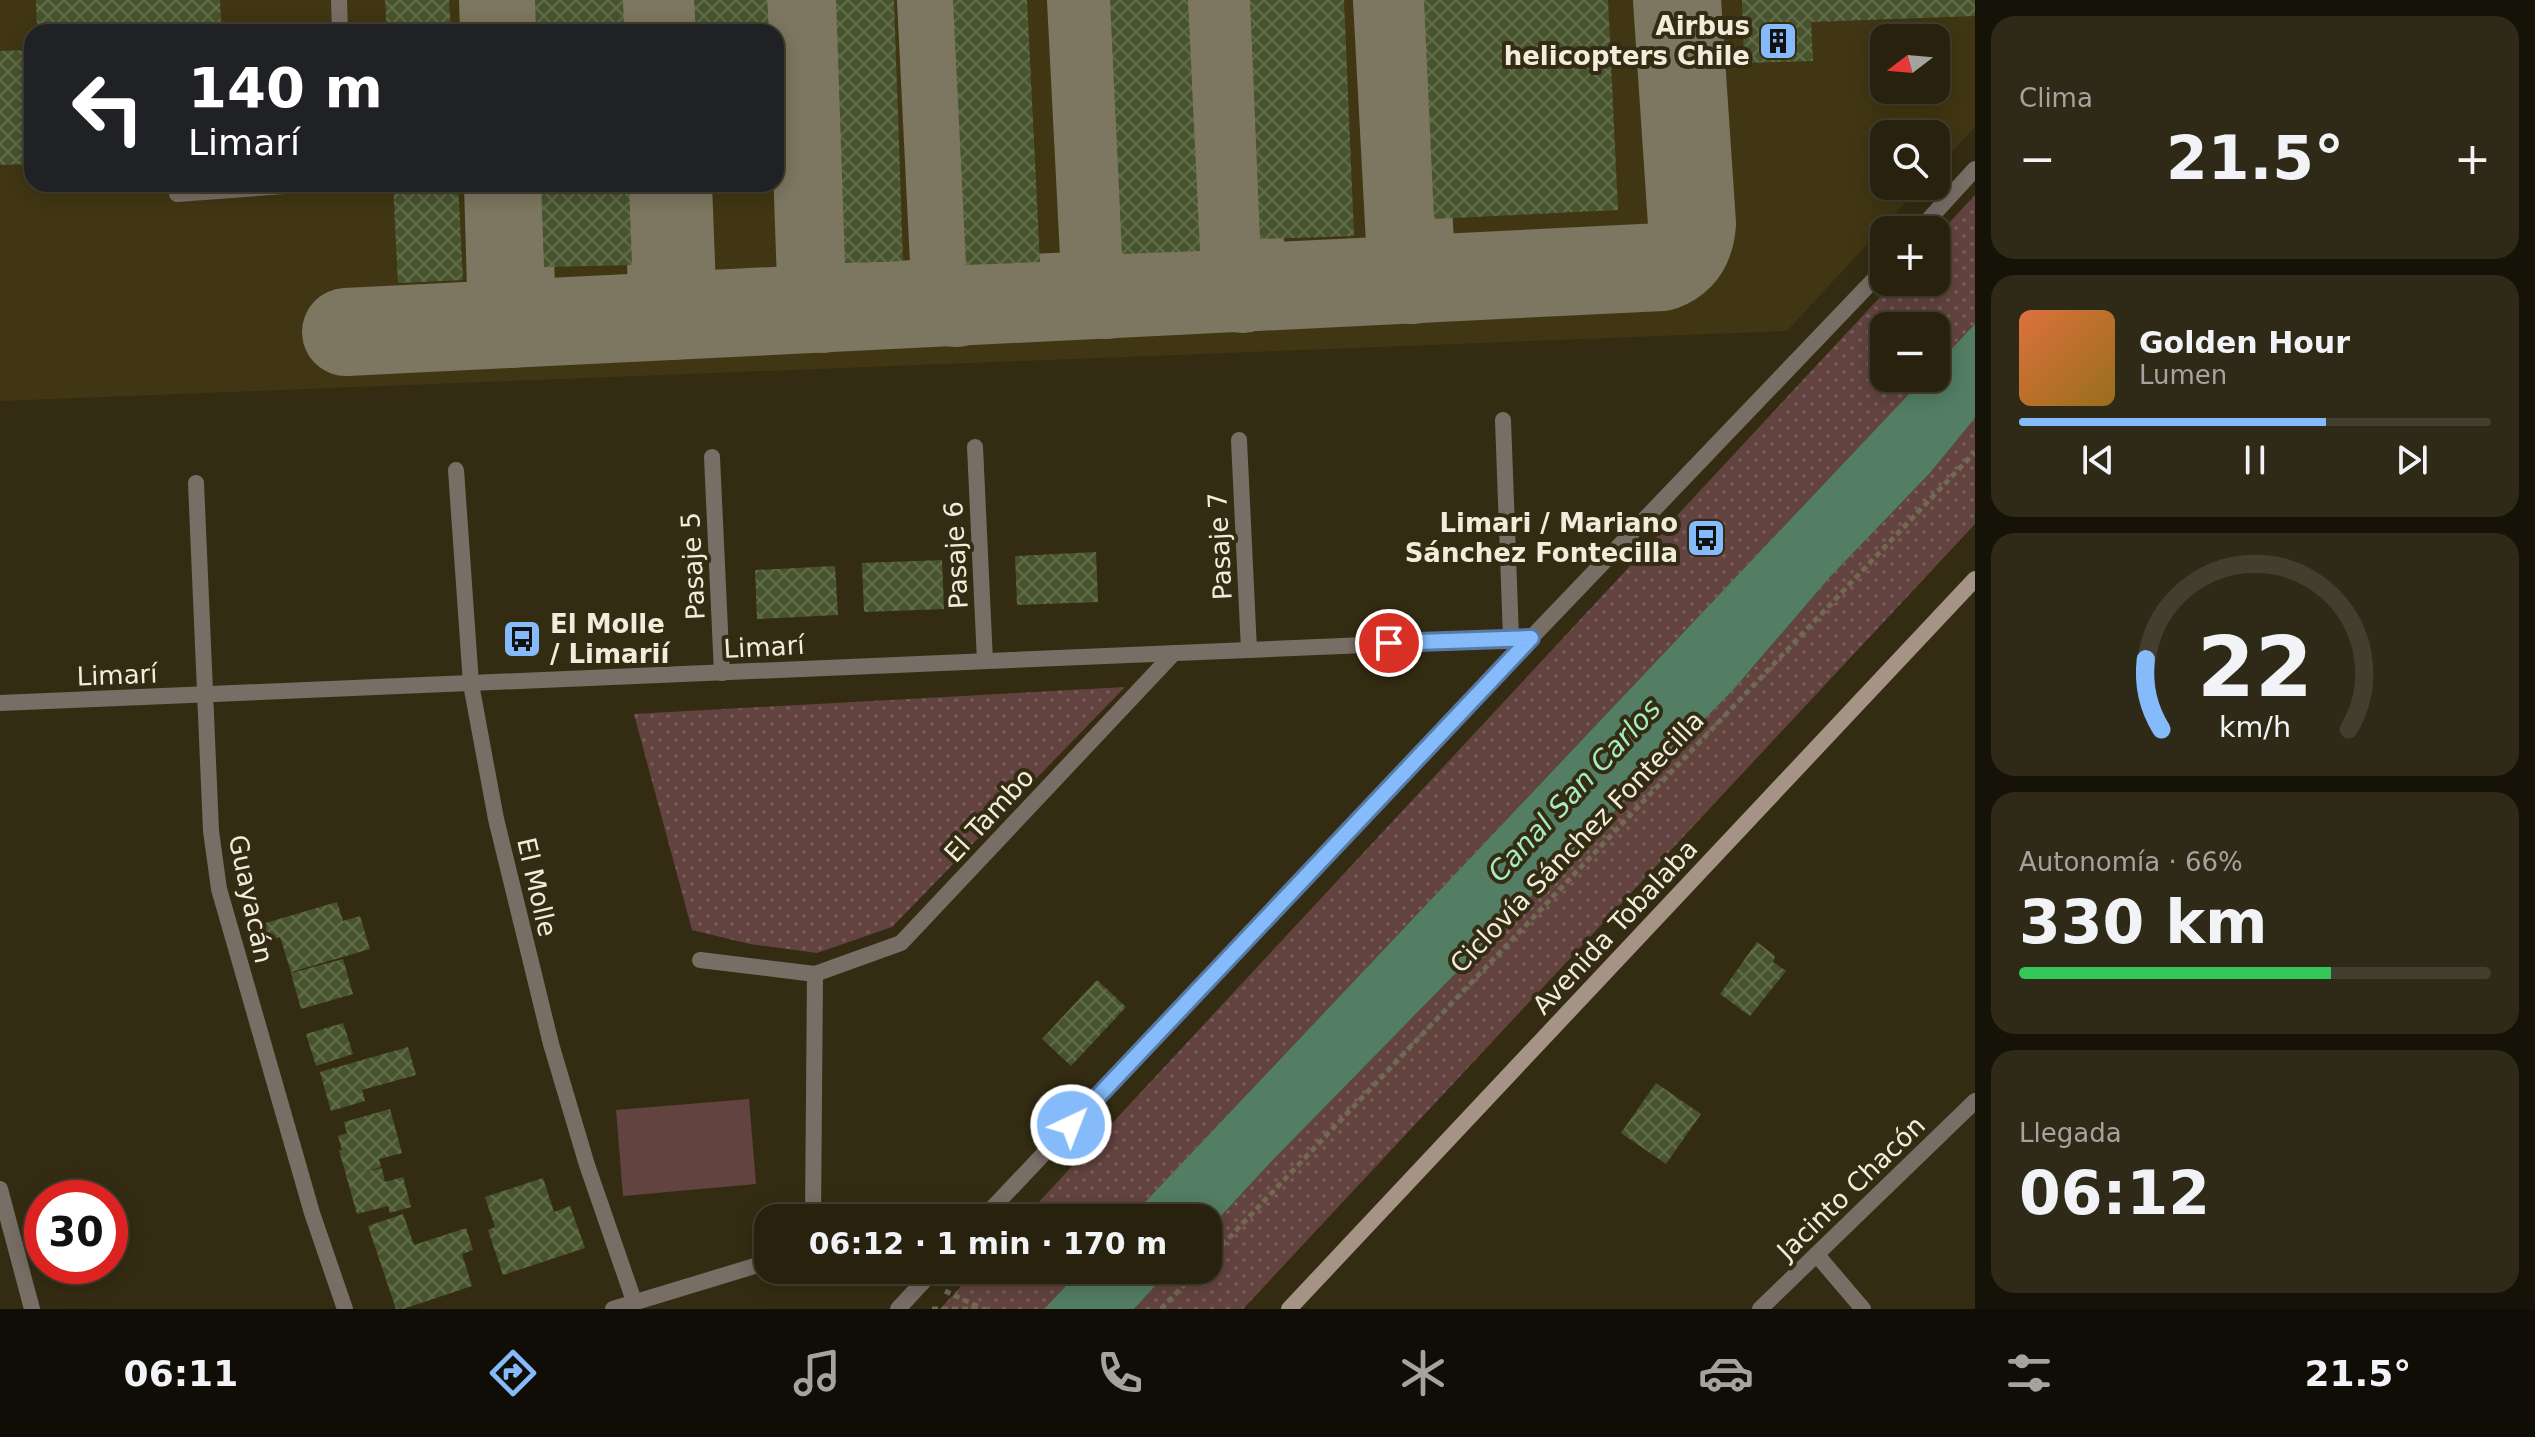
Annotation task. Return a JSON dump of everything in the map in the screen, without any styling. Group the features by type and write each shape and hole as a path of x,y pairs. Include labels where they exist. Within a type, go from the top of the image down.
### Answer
{"main road":[{"name":"Avenida Tobalaba","path":"1289,1309 1971,589"}],"street":[{"path":"339,0 340,24"},
{"path":"1932,216 1975,169"},
{"path":"177,194 204,192"},
{"path":"996,1204 1870,284"},
{"path":"1503,420 1511,638"},
{"name":"Pasaje 7","path":"1239,440 1249,650"},
{"name":"Pasaje 6","path":"975,447 985,661"},
{"name":"Pasaje 5","path":"712,457 722,673"},
{"name":"El Molle","path":"456,470 471,684 511,885 551,1044 587,1165 634,1301"},
{"name":"Guayacán","path":"196,483 211,831 219,889 308,1201 345,1309"},
{"name":"Limarí","path":"0,703 1531,638"},
{"name":"El Tambo","path":"700,960 815,974 901,943 1174,653"},
{"path":"813,1204 815,974"},
{"name":"Jacinto Chacón","path":"1760,1309 1975,1101"},
{"path":"0,1189 32,1309"},
{"path":"1817,1255 1863,1309"},
{"path":"613,1309 754,1266"},
{"path":"898,1309 921,1284"}],"path":[{"name":"Ciclovía Sánchez Fontecilla","path":"1222,1245 1975,452"},
{"path":"943,1284 985,1309"},
{"path":"1161,1309 1185,1284"},
{"path":"898,1309 985,1309"}],"shaded area":[{"path":"0,0 1975,0 1975,127 1950,154 1950,120 1870,120 1870,200 1908,200 1893,216 1870,216 1870,241 1787,331 0,401"},
{"path":"1975,195 1975,324 1950,350 1950,312 1870,312 1870,392 1911,392 1143,1204 1037,1204 1881,296 1950,296 1950,222"},
{"path":"1975,418 1975,524 1243,1309 1134,1309 1157,1284 1222,1284 1222,1215 1734,689 1830,577 1930,473"},
{"path":"1125,687 892,927 817,953 750,944 692,930 634,714"},
{"path":"749,1099 756,1184 623,1196 616,1110"},
{"path":"963,1284 1068,1284 1044,1309 940,1309"}],"water":[{"name":"Canal San Carlos","path":"1975,324 1975,418 1930,473 1830,577 1734,689 1222,1215 1222,1204 1143,1204 1911,392 1950,392 1950,350"},
{"path":"1068,1284 1157,1284 1134,1309 1044,1309"}],"building":[{"path":"36,0 220,0 221,22 37,24"},
{"path":"385,0 449,0 450,24 386,24"},
{"path":"535,0 623,0 624,24 536,24"},
{"path":"694,0 767,0 768,24 696,24"},
{"path":"836,0 894,0 903,261 845,263"},
{"path":"953,0 1027,0 1040,262 966,265"},
{"path":"1110,0 1188,0 1200,251 1122,254"},
{"path":"1250,0 1344,0 1354,236 1260,239"},
{"path":"1424,0 1608,0 1618,210 1434,219"},
{"name":"Airbus helicopters Chile","path":"1742,0 1975,0 1975,16 1811,22 1813,61 1744,63"},
{"path":"24,50 24,164 0,165 0,51"},
{"path":"393,192 458,192 463,280 398,283"},
{"path":"541,192 629,192 632,265 544,267"},
{"path":"1096,552 1098,602 1017,605 1015,556"},
{"path":"942,560 944,609 864,612 862,563"},
{"path":"835,566 838,615 757,619 755,570"},
{"path":"337,902 343,921 360,916 370,949 291,972 280,937 264,942 259,925"},
{"path":"1757,942 1775,956 1773,962 1786,971 1750,1016 1720,994"},
{"path":"343,959 353,994 301,1009 291,973"},
{"path":"1097,980 1126,1007 1071,1066 1042,1039"},
{"path":"343,1023 353,1054 316,1066 306,1034"},
{"path":"408,1047 416,1075 362,1090 365,1101 331,1111 320,1072"},
{"path":"1656,1083 1701,1114 1666,1164 1621,1133"},
{"path":"390,1109 402,1153 379,1159 381,1167 362,1172 382,1168 385,1182 403,1177 411,1207 390,1213 388,1206 357,1214 338,1136 347,1133 344,1122"},
{"path":"543,1178 554,1212 570,1206 585,1248 503,1275 488,1230 495,1227 485,1197"},
{"path":"403,1214 414,1245 466,1228 473,1250 462,1254 472,1286 396,1309 368,1226"}],"taxiway":[{"path":"503,0 504,24"},
{"path":"660,0 661,24"},
{"path":"811,0 822,309"},
{"path":"941,0 956,303"},
{"path":"1091,0 1106,295"},
{"path":"1230,0 1242,289"},
{"path":"1397,0 1412,280"},
{"path":"346,332 1662,267 1684,251 1692,224 1677,0"},
{"path":"508,192 512,324"},
{"path":"668,192 673,316"}],"place":[{"name":"Airbus helicopters Chile","path":"1778,41"},
{"name":"Limari / Mariano Sánchez Fontecilla","path":"1706,538"},
{"name":"El Molle / Limarií","path":"522,639"}],"route":[{"path":"1071,1125 1531,638 1389,643"}]}
